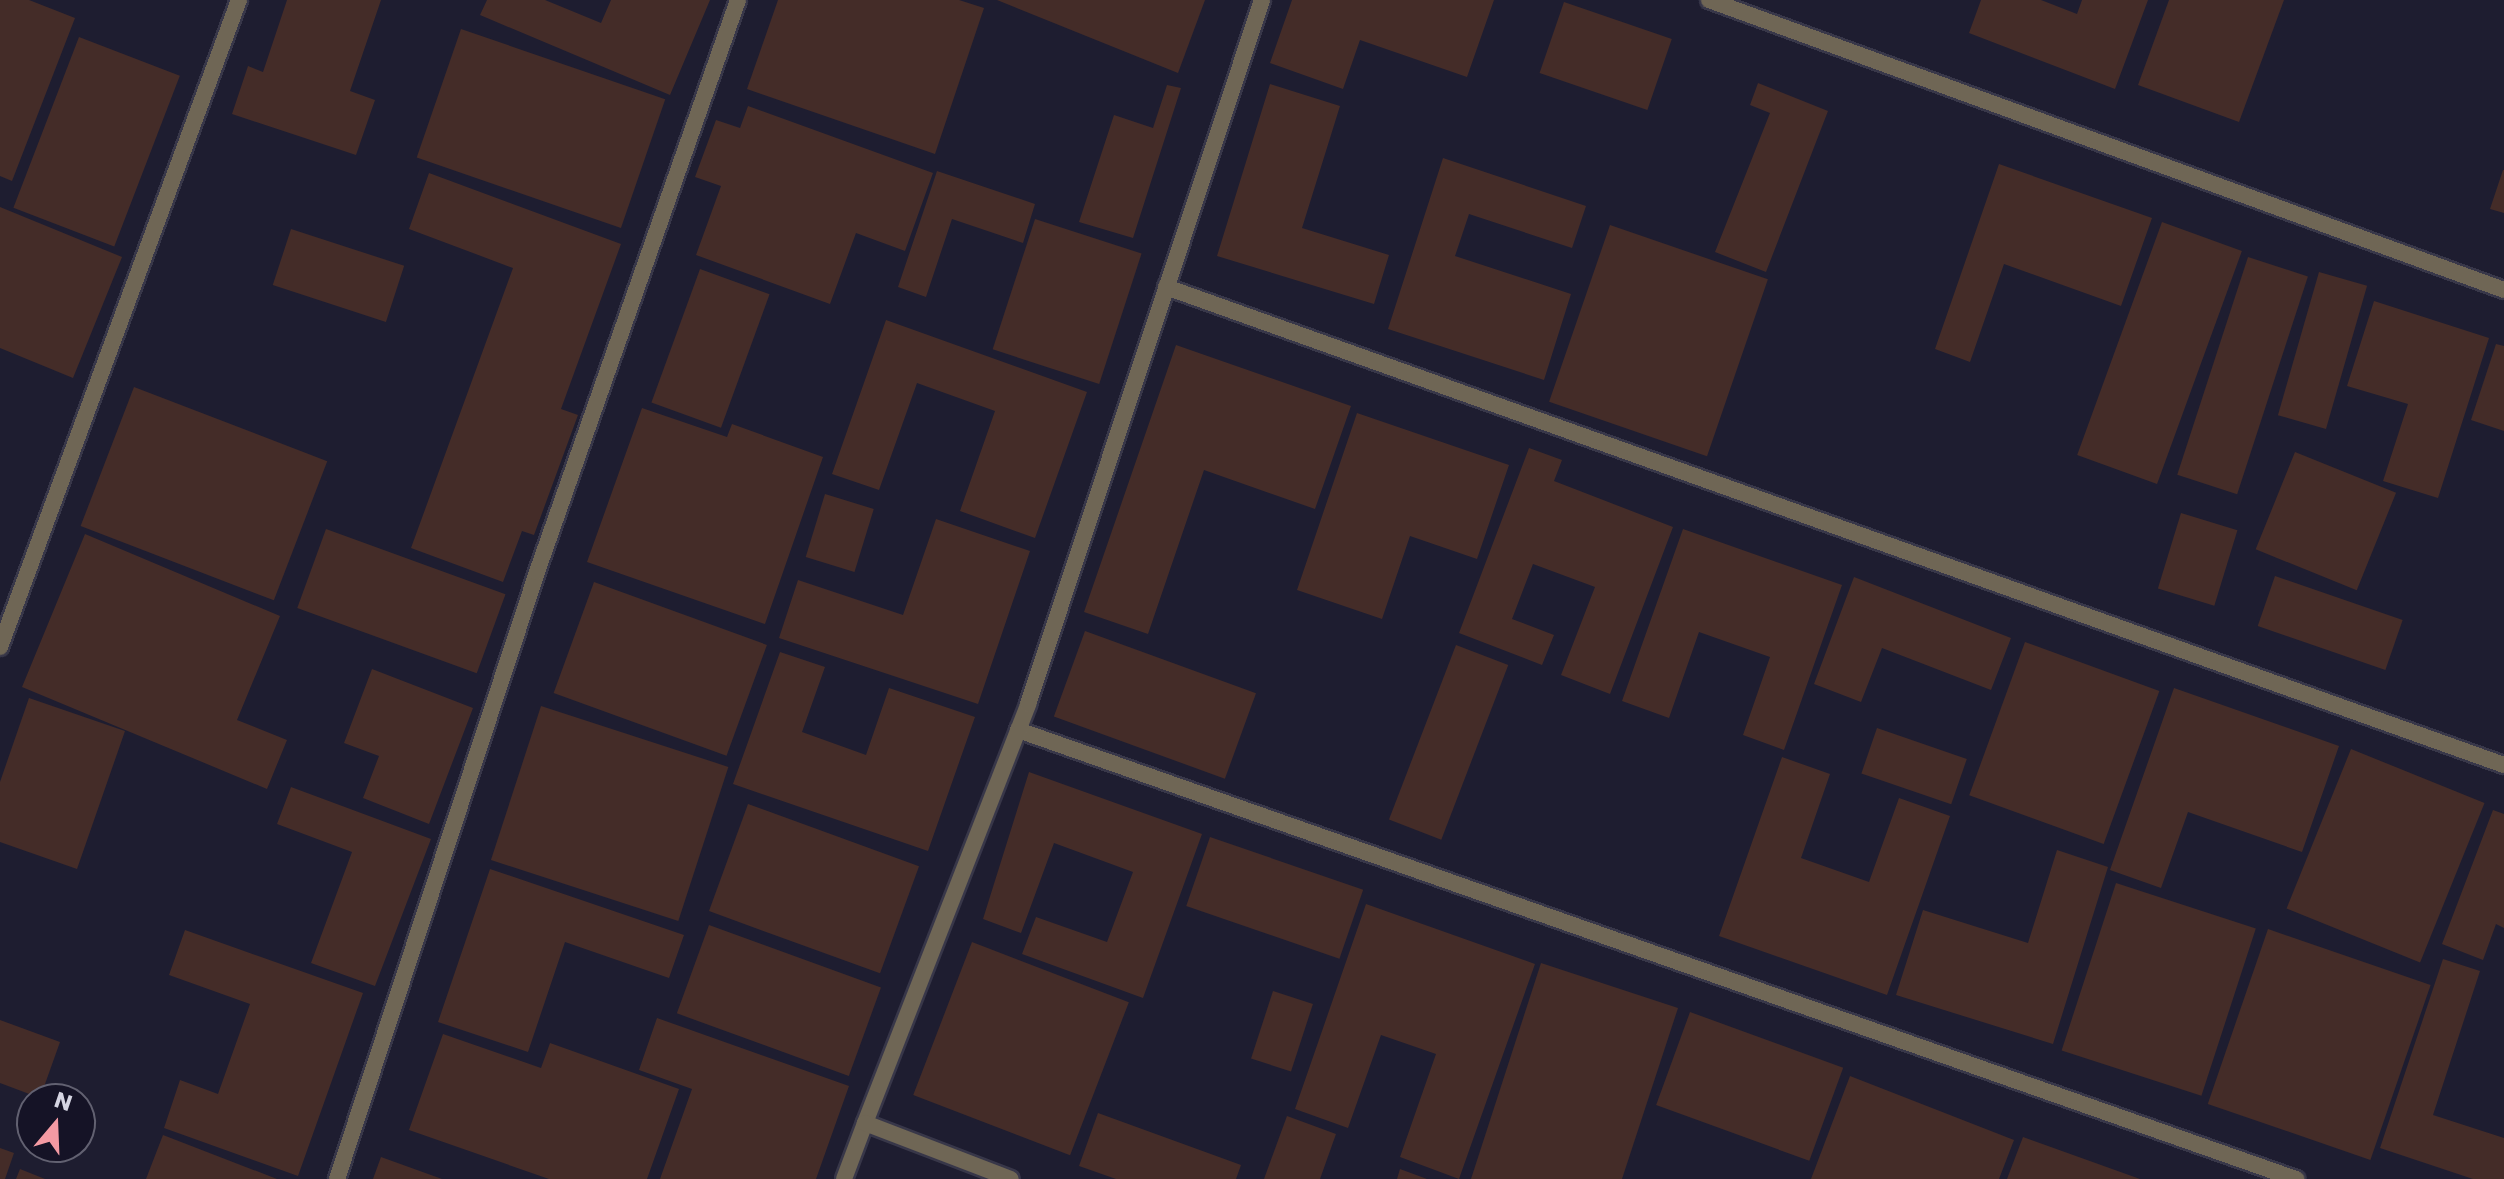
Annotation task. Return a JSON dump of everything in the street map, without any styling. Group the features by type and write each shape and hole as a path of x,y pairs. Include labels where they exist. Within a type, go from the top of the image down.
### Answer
{"lane":[{"path":"0,647 239,0"},
{"path":"337,1179 537,572 738,0"},
{"path":"844,1179 1018,730 1262,0"},
{"path":"1709,0 2504,290"},
{"path":"1166,287 2504,765"},
{"path":"1018,730 2296,1179"},
{"path":"865,1123 1011,1179"}],"building":[{"path":"0,0 29,0 75,18 12,181 0,176"},
{"path":"287,0 381,0 350,91 375,100 356,155 232,114 248,66 263,72"},
{"path":"487,0 545,0 601,23 611,0 710,0 670,95 480,15"},
{"path":"778,0 959,0 984,8 935,154 747,89"},
{"path":"997,0 1205,0 1178,73"},
{"path":"1292,0 1494,0 1467,77 1360,40 1343,89 1270,63"},
{"path":"1981,0 2041,0 2077,14 2082,0 2148,0 2115,89 1969,33"},
{"path":"2169,0 2284,0 2239,122 2138,85"},
{"path":"1564,2 1672,39 1647,110 1540,73"},
{"path":"461,29 665,99 621,228 417,158"},
{"path":"79,37 180,76 114,247 13,208"},
{"path":"1758,83 1828,111 1766,272 1715,252 1770,113 1750,105"},
{"path":"1270,84 1340,106 1302,228 1389,255 1374,304 1217,256"},
{"path":"1167,85 1181,88 1133,238 1079,222 1114,115 1153,128"},
{"path":"748,106 933,173 905,251 856,233 830,304 696,255 721,186 695,177 716,120 740,128"},
{"path":"1443,158 1586,206 1572,248 1469,214 1455,256 1571,294 1544,380 1388,329"},
{"path":"1999,164 2152,218 2121,306 2004,264 1970,362 1935,349"},
{"path":"2504,170 2504,213 2490,209"},
{"path":"937,171 1035,204 1023,243 952,219 926,297 898,287"},
{"path":"429,173 621,244 561,409 578,415 534,535 522,531 503,582 411,548 513,268 409,229"},
{"path":"0,207 122,257 73,378 0,348"},
{"path":"1035,219 1142,254 1099,384 993,349"},
{"path":"2162,222 2242,251 2157,484 2077,455"},
{"path":"1610,225 1768,279 1707,456 1549,402"},
{"path":"291,229 404,266 386,322 273,285"},
{"path":"2248,257 2308,276 2237,494 2177,475"},
{"path":"700,269 770,294 721,428 651,402"},
{"path":"2319,272 2367,286 2326,429 2278,415"},
{"path":"2374,301 2489,338 2438,498 2383,481 2408,404 2347,386"},
{"path":"886,320 1087,392 1035,538 960,511 995,411 917,383 879,490 832,474"},
{"path":"2496,344 2504,346 2504,431 2471,420"},
{"path":"1176,345 1351,406 1315,509 1204,470 1148,634 1084,612"},
{"path":"134,387 327,461 274,600 81,526"},
{"path":"642,408 727,437 732,424 823,457 765,624 587,562"},
{"path":"1357,413 1509,465 1477,559 1410,536 1382,619 1297,590"},
{"path":"1529,448 1562,460 1554,481 1673,527 1610,694 1561,675 1595,587 1533,564 1512,619 1554,635 1542,665 1459,633"},
{"path":"2295,452 2396,493 2357,590 2256,549"},
{"path":"825,494 874,509 854,572 806,557"},
{"path":"2181,513 2237,530 2214,606 2158,589"},
{"path":"936,519 1030,551 978,704 779,638 798,580 903,615"},
{"path":"326,529 505,594 477,673 297,608"},
{"path":"1683,529 1842,585 1784,750 1743,735 1770,657 1699,632 1669,718 1622,701"},
{"path":"85,534 280,616 237,720 287,740 267,789 22,687"},
{"path":"2275,576 2403,620 2385,670 2258,626"},
{"path":"1854,577 2011,638 1991,690 1882,648 1861,702 1814,684"},
{"path":"594,582 767,645 727,756 554,693"},
{"path":"1085,631 1256,693 1225,779 1054,717"},
{"path":"2025,642 2159,691 2104,844 1969,795"},
{"path":"1456,645 1508,665 1441,840 1389,820"},
{"path":"780,652 825,667 802,732 866,755 889,688 975,717 928,851 733,784"},
{"path":"372,669 473,708 429,824 363,798 379,756 344,743"},
{"path":"2174,688 2339,746 2302,852 2188,812 2161,888 2110,870"},
{"path":"29,698 125,731 77,869 0,842 0,782"},
{"path":"541,706 728,767 678,921 491,860"},
{"path":"1877,728 1967,759 1951,804 1861,773"},
{"path":"2351,749 2485,803 2420,962 2287,908"},
{"path":"1782,757 1830,774 1801,858 1869,882 1899,798 1950,816 1887,995 1719,936"},
{"path":"1029,772 1202,834 1143,998 1022,954 1036,917 1107,942 1133,872 1054,843 1021,933 983,919"},
{"path":"291,787 431,839 375,986 311,963 352,852 277,824"},
{"path":"748,804 919,866 880,973 709,911"},
{"path":"2493,810 2504,814 2504,928 2496,924 2483,960 2442,944"},
{"path":"1210,837 1363,890 1339,959 1186,906"},
{"path":"2057,850 2108,867 2053,1044 1896,995 1923,910 2028,943"},
{"path":"490,869 684,935 669,978 565,942 528,1052 438,1022"},
{"path":"2116,883 2256,928 2201,1096 2062,1050"},
{"path":"1366,904 1535,964 1459,1179 1400,1157 1436,1054 1381,1035 1348,1128 1295,1109"},
{"path":"709,925 881,988 849,1076 677,1013"},
{"path":"2268,929 2431,985 2370,1160 2208,1104"},
{"path":"185,930 363,993 298,1176 164,1128 180,1080 218,1094 250,1004 169,975"},
{"path":"972,942 1129,1002 1070,1155 913,1095"},
{"path":"2443,959 2480,971 2433,1115 2504,1138 2504,1179 2473,1179 2380,1148"},
{"path":"1541,963 1678,1008 1622,1179 1471,1179"},
{"path":"1273,991 1313,1004 1291,1072 1251,1059"},
{"path":"1690,1012 1843,1068 1809,1161 1656,1105"},
{"path":"657,1018 849,1086 816,1179 660,1179 692,1089 639,1070"},
{"path":"0,1020 60,1042 45,1083 16,1083 16,1089 0,1083"},
{"path":"443,1034 541,1068 550,1043 679,1089 647,1179 549,1179 409,1130"},
{"path":"1850,1076 2014,1140 1999,1179 1811,1179"},
{"path":"1098,1113 1241,1165 1236,1179 1116,1179 1079,1166"},
{"path":"1287,1116 1336,1134 1320,1179 1264,1179"},
{"path":"163,1135 277,1179 146,1179"},
{"path":"2023,1137 2140,1179 2007,1179"},
{"path":"0,1148 14,1153 5,1179 0,1179"},
{"path":"381,1157 442,1179 373,1179"},
{"path":"20,1169 45,1179 16,1179"},
{"path":"1400,1169 1427,1179 1397,1179"}]}
